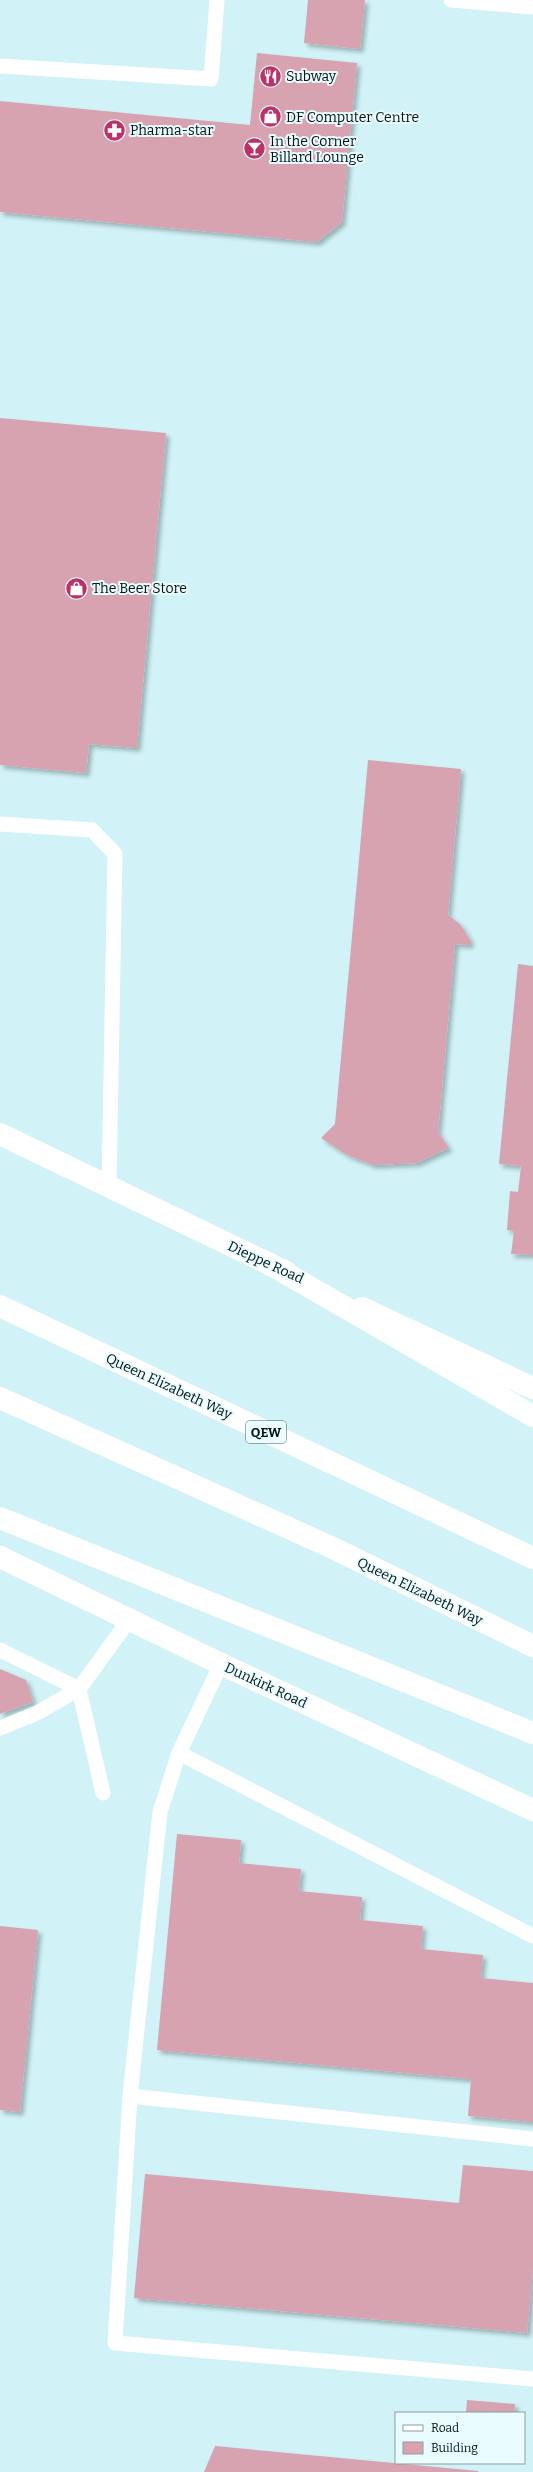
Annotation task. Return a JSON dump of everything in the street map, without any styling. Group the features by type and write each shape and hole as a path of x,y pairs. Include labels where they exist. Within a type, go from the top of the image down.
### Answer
{"main road":[{"name":"Dieppe Road","path":"0,1134 268,1264 533,1388"},
{"path":"268,1264 533,1416"},
{"name":"Queen Elizabeth Way","path":"0,1306 533,1558"},
{"name":"Queen Elizabeth Way","path":"0,1398 333,1548 533,1646"},
{"path":"0,1518 533,1733"},
{"name":"Dunkirk Road","path":"0,1557 221,1664 533,1810"}],"lane":[{"path":"0,66 211,79 217,0"},
{"path":"451,0 533,7"},
{"path":"0,824 92,830 115,854 109,1187"},
{"path":"0,1728 37,1713 79,1689 129,1620"},
{"path":"0,1650 79,1689"},
{"path":"221,1664 179,1753 160,1812 130,2096 115,2344 533,2380"},
{"path":"79,1689 102,1793"},
{"path":"179,1753 533,1936"},
{"path":"130,2096 533,2138"}],"building":[{"path":"308,0 365,0 360,49 304,43"},
{"path":"257,53 357,63 342,222 317,242 0,212 0,101 250,125"},
{"name":"The Beer Store","path":"0,418 166,433 137,748 89,744 86,773 0,765"},
{"path":"368,760 461,769 448,915 460,924 470,940 470,945 455,944 438,1132 449,1148 416,1163 373,1165 347,1155 321,1138 335,1124"},
{"path":"518,964 533,966 533,1255 511,1254 514,1231 507,1230 510,1191 518,1192 521,1166 499,1164"},
{"path":"0,1669 26,1680 33,1702 0,1714"},
{"path":"177,1834 241,1840 239,1863 301,1869 299,1891 362,1897 360,1920 423,1926 421,1949 483,1955 481,1978 533,1983 533,2122 468,2116 471,2079 157,2050"},
{"path":"0,1926 38,1930 20,2112 0,2110"},
{"path":"463,2165 533,2171 533,2269 527,2333 134,2298 145,2174 459,2203"},
{"path":"467,2400 515,2404 514,2412 466,2412"},
{"path":"215,2446 478,2471 478,2472 204,2472"}],"place":[{"name":"Subway","path":"271,76"},
{"name":"DF Computer Centre","path":"270,117"},
{"name":"Pharma-star","path":"115,130"},
{"name":"In the Corner Billard Lounge","path":"255,149"},
{"name":"The Beer Store","path":"76,588"}]}
